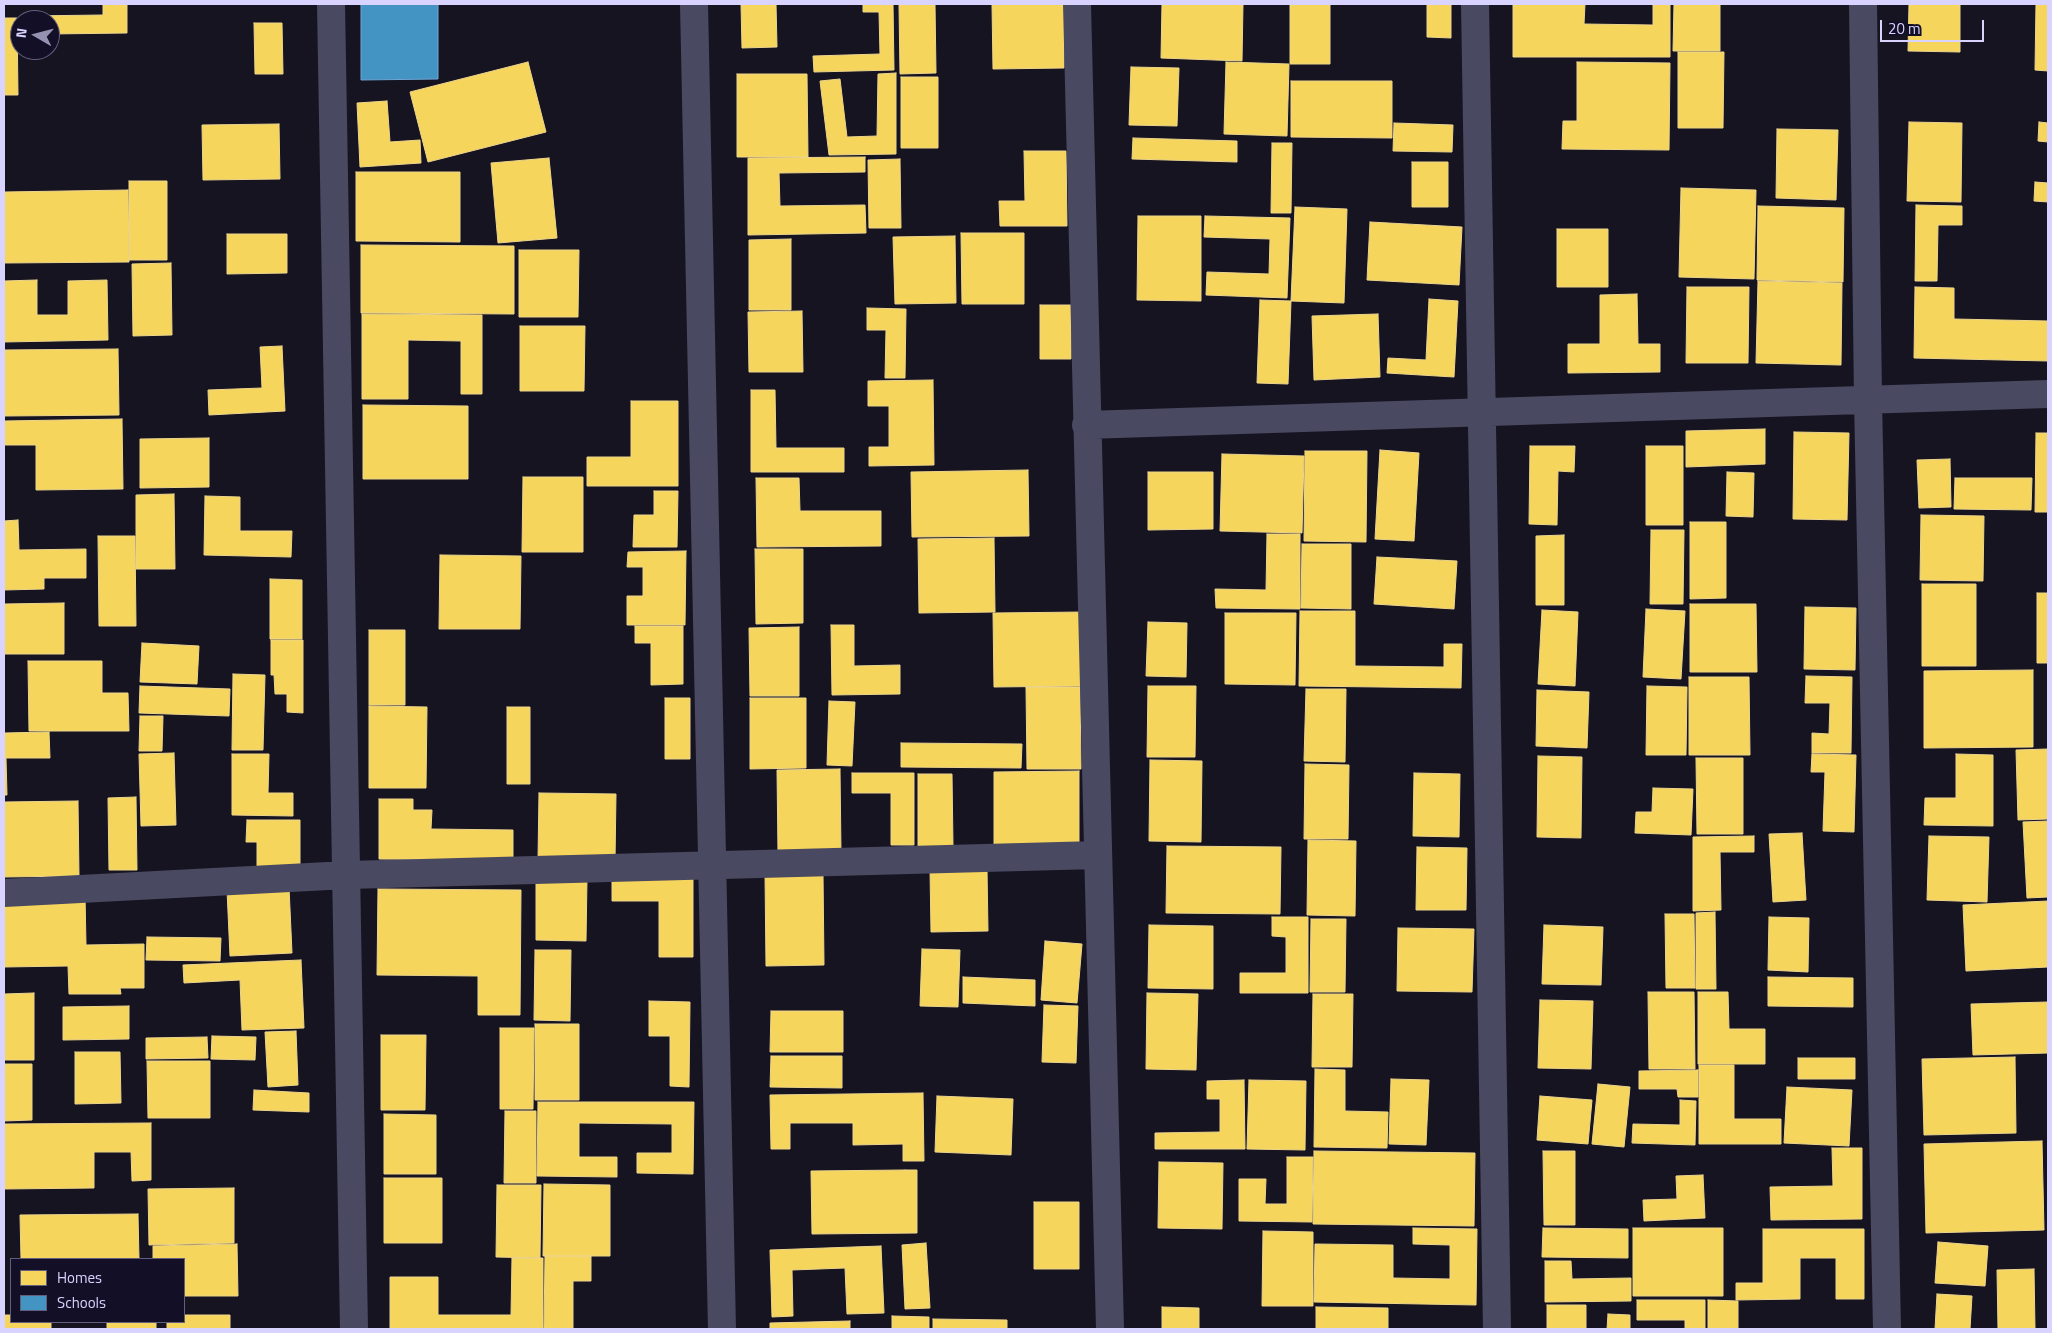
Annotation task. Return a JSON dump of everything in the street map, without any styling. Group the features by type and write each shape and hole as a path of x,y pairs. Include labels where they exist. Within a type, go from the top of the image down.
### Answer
{"street":[{"path":"332,4 354,1329"},
{"path":"694,4 722,1329"},
{"path":"1077,4 1110,1329"},
{"path":"1475,4 1497,1329"},
{"path":"1863,4 1868,399 1887,1329"},
{"path":"1086,425 2048,394"},
{"path":"4,893 346,875 713,867 1097,855"}],"building: Homes":[{"path":"103,4 127,4 127,33 60,34 60,16 103,15"},
{"path":"741,4 776,4 777,47 742,48"},
{"path":"863,4 893,4 894,70 814,72 813,56 880,54 879,12 863,12"},
{"path":"899,4 935,4 936,73 900,74"},
{"path":"992,4 1064,4 1064,68 993,69"},
{"path":"1162,4 1243,4 1242,61 1161,58"},
{"path":"1290,4 1330,4 1330,64 1290,64"},
{"path":"1427,4 1451,4 1451,38 1427,37"},
{"path":"1513,4 1585,4 1584,24 1653,25 1653,4 1670,4 1670,57 1513,57"},
{"path":"1674,4 1720,4 1720,51 1673,51"},
{"path":"1909,4 1960,4 1960,52 1908,51"},
{"path":"2036,4 2048,4 2048,71 2035,70"},
{"path":"4,18 10,18 10,60 18,60 18,95 4,95"},
{"path":"254,23 282,23 283,74 255,74"},
{"path":"1678,52 1724,52 1723,128 1678,128"},
{"path":"528,62 546,132 428,162 410,92"},
{"path":"1226,62 1289,64 1287,136 1224,134"},
{"path":"1577,62 1670,63 1669,150 1562,149 1563,121 1577,121"},
{"path":"1131,67 1179,68 1177,126 1129,125"},
{"path":"896,73 896,154 829,155 820,81 840,79 847,137 877,136 878,74"},
{"path":"737,74 807,74 808,157 737,157"},
{"path":"901,77 938,77 938,148 901,148"},
{"path":"1291,81 1392,81 1392,138 1291,137"},
{"path":"387,101 390,142 420,140 421,163 360,167 357,103"},
{"path":"1909,122 1962,123 1961,202 1907,201"},
{"path":"2039,122 2048,123 2048,142 2038,141"},
{"path":"1394,123 1453,125 1452,152 1393,151"},
{"path":"279,124 280,179 203,180 202,125"},
{"path":"1777,129 1838,130 1836,200 1776,198"},
{"path":"1133,138 1237,141 1237,162 1132,159"},
{"path":"1272,143 1292,143 1291,213 1271,213"},
{"path":"1024,151 1066,151 1067,226 1000,226 999,201 1025,201"},
{"path":"865,157 865,172 779,173 780,206 865,205 866,233 748,235 748,158"},
{"path":"549,158 557,238 498,243 491,163"},
{"path":"900,159 901,228 869,228 868,160"},
{"path":"1412,162 1448,162 1448,207 1412,207"},
{"path":"356,172 460,172 460,242 356,241"},
{"path":"129,181 167,181 167,260 129,260"},
{"path":"2035,182 2048,183 2048,202 2034,201"},
{"path":"1681,188 1756,190 1754,279 1679,277"},
{"path":"128,190 129,262 4,263 4,192"},
{"path":"1916,205 1962,206 1962,225 1938,225 1937,281 1915,281"},
{"path":"1758,206 1844,208 1843,282 1757,280"},
{"path":"1295,207 1347,209 1344,303 1291,301"},
{"path":"1138,216 1201,216 1201,301 1137,300"},
{"path":"1205,216 1290,218 1287,298 1206,295 1207,272 1269,274 1270,239 1204,237"},
{"path":"1370,222 1462,227 1459,285 1367,280"},
{"path":"1557,229 1608,229 1608,287 1557,287"},
{"path":"961,233 1024,233 1024,304 962,304"},
{"path":"227,234 287,234 287,273 227,274"},
{"path":"955,236 956,303 895,304 893,237"},
{"path":"791,239 791,310 749,310 749,240"},
{"path":"361,245 514,246 514,314 361,313"},
{"path":"519,250 579,250 578,317 519,317"},
{"path":"171,263 172,335 133,336 132,264"},
{"path":"37,280 37,315 68,315 68,281 107,280 108,340 4,342 4,281"},
{"path":"1758,281 1842,283 1841,365 1756,363"},
{"path":"1687,287 1749,287 1748,363 1686,363"},
{"path":"1915,287 1954,288 1954,319 2048,321 2048,361 1914,358"},
{"path":"1637,294 1638,344 1660,344 1660,372 1568,373 1568,344 1600,344 1600,295"},
{"path":"1429,299 1458,301 1454,377 1387,373 1388,358 1426,360"},
{"path":"1260,300 1291,301 1288,384 1257,383"},
{"path":"1040,305 1071,305 1071,359 1040,359"},
{"path":"867,308 906,309 905,378 885,378 886,330 867,330"},
{"path":"802,311 803,372 749,372 748,312"},
{"path":"362,314 482,315 482,394 461,394 461,341 408,340 408,399 362,399"},
{"path":"1378,314 1380,377 1314,380 1312,316"},
{"path":"520,326 585,326 584,391 520,391"},
{"path":"282,346 285,411 209,415 208,390 262,388 260,347"},
{"path":"118,349 119,415 4,416 4,350"},
{"path":"933,380 934,465 869,466 869,447 889,447 889,406 868,406 868,381"},
{"path":"751,390 775,390 776,448 844,448 844,472 751,472"},
{"path":"631,401 678,401 678,486 587,486 587,457 631,457"},
{"path":"363,405 468,406 468,479 363,479"},
{"path":"122,419 123,489 36,490 36,445 4,445 4,421"},
{"path":"1765,429 1765,464 1686,467 1686,431"},
{"path":"1794,432 1849,433 1847,520 1793,519"},
{"path":"2036,433 2048,433 2048,512 2035,512"},
{"path":"209,438 209,487 140,488 140,439"},
{"path":"1530,446 1575,446 1574,472 1558,471 1557,525 1529,524"},
{"path":"1646,446 1683,446 1683,525 1646,525"},
{"path":"1380,450 1419,453 1414,541 1375,539"},
{"path":"1305,451 1367,451 1366,542 1304,541"},
{"path":"1222,454 1304,456 1302,533 1220,531"},
{"path":"1950,459 1951,507 1919,508 1917,460"},
{"path":"1028,470 1029,536 912,537 911,472"},
{"path":"1148,472 1213,472 1213,529 1148,530"},
{"path":"1727,472 1754,473 1753,517 1726,516"},
{"path":"523,477 583,477 583,552 522,552"},
{"path":"756,478 799,478 800,511 881,511 881,546 757,547"},
{"path":"1955,478 2032,478 2031,510 1954,509"},
{"path":"654,491 678,491 677,547 633,547 634,515 654,515"},
{"path":"174,494 175,569 136,569 136,495"},
{"path":"205,496 240,497 240,531 292,531 291,557 204,555"},
{"path":"1921,515 1984,516 1983,581 1920,580"},
{"path":"18,520 19,550 86,549 86,578 44,578 44,589 4,590 4,521"},
{"path":"1690,522 1726,522 1726,598 1690,599"},
{"path":"1651,530 1684,530 1683,604 1650,604"},
{"path":"1267,534 1300,534 1300,609 1216,608 1215,589 1266,590"},
{"path":"1564,535 1564,605 1536,605 1536,536"},
{"path":"98,536 135,536 136,626 99,626"},
{"path":"994,538 995,612 919,613 918,539"},
{"path":"1302,544 1351,544 1351,609 1301,608"},
{"path":"755,549 803,549 803,623 756,624"},
{"path":"686,551 685,625 627,625 627,596 643,596 643,567 627,567 628,552"},
{"path":"440,555 521,556 520,629 439,629"},
{"path":"1377,557 1457,561 1454,609 1374,604"},
{"path":"270,579 302,580 302,639 270,639"},
{"path":"1922,584 1976,584 1976,666 1922,666"},
{"path":"2037,593 2048,593 2048,663 2037,663"},
{"path":"64,603 64,654 4,654 4,604"},
{"path":"1690,604 1756,604 1757,672 1690,672"},
{"path":"1805,607 1856,608 1855,670 1804,669"},
{"path":"1646,609 1685,611 1681,679 1643,677"},
{"path":"1542,610 1578,612 1575,686 1538,684"},
{"path":"1300,611 1355,611 1355,666 1444,667 1444,644 1462,644 1461,688 1299,686"},
{"path":"1084,612 1084,686 994,687 993,613"},
{"path":"1225,613 1296,613 1295,685 1225,684"},
{"path":"1148,622 1187,623 1186,677 1146,676"},
{"path":"831,625 854,625 854,666 900,665 900,694 832,695"},
{"path":"635,626 683,626 683,684 651,685 651,643 635,643"},
{"path":"799,627 799,696 750,696 749,628"},
{"path":"369,630 405,630 405,705 369,705"},
{"path":"271,640 303,640 303,713 287,712 287,694 275,694 274,675 271,675"},
{"path":"142,643 199,646 197,684 140,682"},
{"path":"28,661 102,661 102,693 128,693 129,731 29,731"},
{"path":"2033,670 2033,747 1924,748 1924,671"},
{"path":"233,674 265,675 263,750 232,750"},
{"path":"1806,676 1852,677 1851,753 1812,753 1812,733 1829,734 1830,703 1805,703"},
{"path":"1689,677 1749,677 1750,755 1689,755"},
{"path":"140,686 230,689 229,716 139,713"},
{"path":"1148,686 1196,686 1195,757 1147,757"},
{"path":"1647,686 1687,687 1686,755 1646,755"},
{"path":"1026,687 1080,687 1081,769 1027,769"},
{"path":"1306,689 1346,689 1345,762 1304,761"},
{"path":"1537,690 1589,692 1587,748 1536,746"},
{"path":"665,698 690,698 690,759 665,759"},
{"path":"750,698 806,698 806,768 750,769"},
{"path":"829,701 855,702 852,766 827,765"},
{"path":"369,706 427,707 426,788 369,788"},
{"path":"507,707 530,707 530,784 507,784"},
{"path":"140,716 163,716 162,751 139,751"},
{"path":"49,732 50,758 6,758 7,795 4,795 4,733"},
{"path":"901,743 1022,744 1021,768 901,767"},
{"path":"2048,749 2048,819 2018,820 2016,750"},
{"path":"174,753 176,825 141,826 139,754"},
{"path":"232,754 269,754 268,793 293,793 293,816 232,815"},
{"path":"1812,754 1856,755 1854,832 1823,831 1825,772 1811,772"},
{"path":"1956,754 1993,755 1993,826 1924,825 1925,798 1956,798"},
{"path":"1538,756 1582,757 1581,838 1537,837"},
{"path":"1696,758 1743,758 1743,834 1697,834"},
{"path":"1150,760 1202,761 1201,842 1149,841"},
{"path":"1305,764 1349,765 1348,839 1304,839"},
{"path":"840,769 841,853 778,853 777,770"},
{"path":"1079,771 1079,845 994,847 994,772"},
{"path":"852,773 914,773 914,845 891,845 891,793 852,793"},
{"path":"1414,773 1460,774 1459,837 1413,836"},
{"path":"918,774 952,774 953,846 918,847"},
{"path":"1653,788 1693,789 1691,835 1635,833 1636,812 1652,812"},
{"path":"539,793 616,794 615,860 538,859"},
{"path":"136,797 137,870 109,870 108,798"},
{"path":"379,799 413,799 413,810 432,810 431,829 513,830 513,860 379,859"},
{"path":"78,801 79,876 4,877 4,802"},
{"path":"247,820 300,820 300,871 257,871 257,842 246,842"},
{"path":"2048,821 2048,897 2027,898 2023,822"},
{"path":"1802,833 1806,900 1773,902 1769,834"},
{"path":"1754,836 1754,852 1720,852 1721,910 1693,911 1693,837"},
{"path":"1929,836 1989,837 1987,902 1927,900"},
{"path":"1308,840 1356,841 1355,916 1307,915"},
{"path":"1167,846 1281,847 1280,914 1166,913"},
{"path":"1417,847 1467,848 1466,910 1416,910"},
{"path":"987,869 988,931 931,932 930,870"},
{"path":"823,873 824,965 766,966 765,874"},
{"path":"536,879 587,879 586,941 536,940"},
{"path":"612,879 693,879 693,957 659,957 659,901 612,901"},
{"path":"289,887 292,953 230,956 227,890"},
{"path":"378,889 521,890 520,1015 478,1015 478,976 377,975"},
{"path":"85,895 86,945 144,944 144,988 120,988 121,994 69,994 68,966 4,967 4,896"},
{"path":"2048,901 2048,967 1966,971 1963,905"},
{"path":"1715,912 1716,989 1696,989 1696,913"},
{"path":"1665,914 1694,914 1695,988 1666,988"},
{"path":"1272,917 1308,917 1308,993 1240,993 1240,973 1286,973 1286,937 1272,936"},
{"path":"1769,917 1809,918 1808,972 1768,970"},
{"path":"1311,919 1346,919 1345,992 1310,992"},
{"path":"1149,925 1213,926 1213,989 1148,988"},
{"path":"1544,925 1603,927 1601,985 1542,984"},
{"path":"1398,928 1474,929 1472,992 1397,991"},
{"path":"147,937 221,938 220,961 146,960"},
{"path":"1045,941 1082,944 1077,1003 1041,1000"},
{"path":"922,949 960,950 958,1007 920,1006"},
{"path":"535,950 571,950 570,1021 534,1020"},
{"path":"301,960 304,1028 242,1030 240,980 184,983 183,965"},
{"path":"963,977 1035,980 1035,1006 963,1003"},
{"path":"1768,977 1853,978 1853,1007 1768,1006"},
{"path":"1648,992 1694,992 1695,1069 1649,1069"},
{"path":"1698,992 1728,992 1729,1029 1765,1029 1765,1064 1698,1064"},
{"path":"34,993 34,1060 4,1060 4,994"},
{"path":"1147,993 1198,994 1196,1070 1146,1069"},
{"path":"1313,994 1353,994 1352,1067 1312,1067"},
{"path":"1540,1000 1593,1001 1591,1069 1538,1068"},
{"path":"649,1001 690,1002 689,1087 670,1086 670,1036 649,1036"},
{"path":"2048,1002 2048,1053 1973,1055 1971,1004"},
{"path":"1044,1005 1078,1006 1076,1063 1042,1062"},
{"path":"129,1006 129,1039 63,1040 63,1007"},
{"path":"771,1011 843,1011 843,1052 770,1052"},
{"path":"535,1024 579,1024 579,1100 535,1100"},
{"path":"500,1028 534,1028 533,1109 500,1109"},
{"path":"296,1031 298,1085 268,1087 265,1032"},
{"path":"381,1035 426,1035 425,1110 381,1110"},
{"path":"212,1036 256,1037 255,1060 211,1059"},
{"path":"207,1037 208,1058 146,1059 146,1038"},
{"path":"75,1052 120,1052 121,1103 75,1104"},
{"path":"771,1056 842,1056 842,1088 770,1087"},
{"path":"2015,1057 2016,1133 1924,1135 1922,1059"},
{"path":"1798,1058 1855,1058 1855,1079 1798,1079"},
{"path":"147,1061 210,1061 210,1118 148,1118"},
{"path":"4,1064 32,1064 32,1120 4,1121"},
{"path":"1699,1065 1734,1065 1734,1119 1781,1119 1781,1144 1699,1144"},
{"path":"1315,1069 1345,1070 1345,1111 1388,1112 1387,1148 1314,1147"},
{"path":"1698,1070 1698,1097 1678,1097 1677,1089 1639,1089 1639,1071"},
{"path":"1391,1079 1429,1080 1426,1145 1389,1144"},
{"path":"1244,1080 1245,1149 1155,1149 1155,1133 1220,1132 1220,1099 1207,1099 1207,1081"},
{"path":"1249,1080 1306,1081 1305,1150 1247,1149"},
{"path":"1598,1084 1630,1087 1624,1147 1592,1144"},
{"path":"1787,1087 1852,1090 1849,1146 1784,1143"},
{"path":"254,1090 309,1093 309,1112 253,1110"},
{"path":"923,1093 924,1161 903,1161 903,1144 853,1145 853,1123 790,1123 790,1149 771,1149 770,1095"},
{"path":"937,1096 1013,1099 1011,1155 935,1152"},
{"path":"1540,1096 1592,1100 1588,1144 1537,1140"},
{"path":"1680,1100 1696,1101 1695,1145 1632,1143 1633,1124 1680,1125"},
{"path":"538,1102 694,1102 693,1174 637,1173 637,1153 672,1153 672,1124 579,1123 579,1157 617,1157 617,1177 537,1176"},
{"path":"505,1111 536,1111 536,1183 504,1183"},
{"path":"384,1114 436,1115 436,1174 384,1174"},
{"path":"151,1123 151,1180 132,1181 131,1152 94,1152 94,1188 4,1189 4,1124"},
{"path":"2042,1141 2044,1230 1926,1233 1924,1144"},
{"path":"1832,1148 1862,1148 1862,1219 1771,1220 1770,1187 1833,1186"},
{"path":"1314,1151 1475,1153 1474,1226 1313,1224"},
{"path":"1543,1151 1575,1151 1575,1225 1544,1225"},
{"path":"1287,1157 1313,1157 1312,1222 1239,1221 1239,1179 1266,1179 1265,1204 1287,1204"},
{"path":"1159,1162 1223,1163 1222,1229 1158,1228"},
{"path":"917,1170 917,1233 812,1234 811,1171"},
{"path":"1703,1175 1705,1218 1644,1221 1643,1200 1677,1199 1676,1176"},
{"path":"384,1178 442,1178 442,1243 384,1243"},
{"path":"544,1184 610,1185 610,1256 543,1256"},
{"path":"497,1185 541,1185 540,1258 496,1257"},
{"path":"234,1188 234,1243 149,1245 148,1189"},
{"path":"1034,1202 1079,1202 1079,1269 1034,1269"},
{"path":"138,1214 139,1258 21,1258 20,1215"},
{"path":"1413,1228 1477,1229 1476,1305 1314,1302 1315,1244 1393,1245 1393,1278 1450,1279 1450,1245 1413,1244"},
{"path":"1543,1228 1628,1229 1628,1258 1542,1257"},
{"path":"1633,1228 1723,1228 1723,1296 1633,1296"},
{"path":"1763,1229 1864,1229 1864,1299 1836,1299 1836,1258 1800,1258 1800,1299 1736,1300 1736,1283 1763,1283"},
{"path":"1263,1231 1313,1232 1313,1306 1262,1306"},
{"path":"1938,1242 1988,1246 1985,1286 1935,1283"},
{"path":"926,1243 930,1308 905,1309 902,1245"},
{"path":"237,1244 238,1296 185,1296 185,1258 153,1258 153,1246"},
{"path":"881,1246 884,1313 847,1314 845,1268 792,1270 793,1316 772,1317 770,1250"},
{"path":"545,1256 591,1256 591,1281 573,1281 573,1329 544,1329"},
{"path":"512,1258 543,1258 543,1329 390,1329 390,1277 438,1277 438,1315 511,1315"},
{"path":"1545,1261 1571,1261 1572,1279 1631,1278 1631,1301 1545,1302"},
{"path":"2034,1269 2035,1329 1998,1329 1997,1270"},
{"path":"1937,1294 1972,1296 1970,1329 1935,1329"},
{"path":"1637,1300 1705,1300 1705,1329 1685,1329 1685,1320 1637,1320"},
{"path":"1708,1300 1738,1301 1738,1329 1708,1329"},
{"path":"1547,1305 1586,1305 1586,1329 1547,1329"},
{"path":"1162,1307 1199,1308 1199,1329 1162,1329"},
{"path":"1316,1307 1388,1308 1388,1329 1316,1329"},
{"path":"1608,1314 1630,1315 1630,1329 1607,1329"},
{"path":"4,1315 10,1315 10,1323 51,1323 51,1329 4,1329"},
{"path":"185,1315 230,1315 230,1329 167,1329 167,1323 185,1323"},
{"path":"892,1316 929,1317 929,1329 892,1329"},
{"path":"933,1319 1007,1320 1007,1329 933,1329"},
{"path":"850,1321 850,1329 770,1329 770,1323"},
{"path":"107,1323 156,1323 156,1329 107,1329"}],"building: Schools":[{"path":"361,4 438,4 438,79 361,80"}]}
